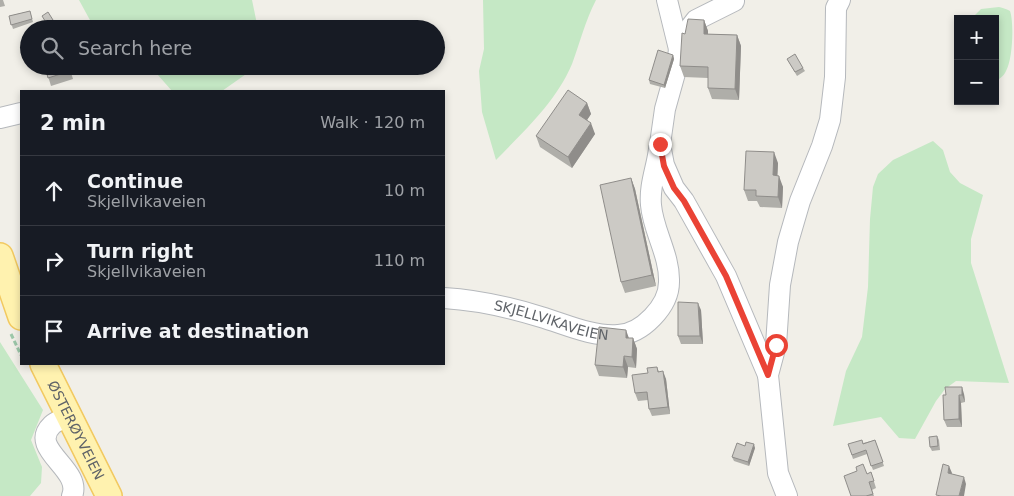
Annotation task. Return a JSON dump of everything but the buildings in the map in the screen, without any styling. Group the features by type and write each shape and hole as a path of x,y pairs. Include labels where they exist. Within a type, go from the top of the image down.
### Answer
{"main road":[{"path":"0,256 20,314"},
{"name":"ØSTERØYVEIEN","path":"44,365 110,496"}],"street":[{"path":"667,0 679,48"},
{"name":"SKJELLVIKAVEIEN","path":"768,375 776,345 780,285 786,252 800,201 822,146 830,120 835,67 836,8 840,0"},
{"name":"SKJELLVIKAVEIEN","path":"445,298 500,306 586,331 610,335 627,334 643,326 660,308 669,282 668,269 650,205 652,179 665,109 677,66 679,48 686,32 696,20 734,1"},
{"path":"0,118 20,113"},
{"name":"SKJELLVIKAVEIEN","path":"660,144 664,166 674,188 684,201 726,276 768,375 778,473 787,496"},
{"path":"69,416 52,425 46,433 45,441 49,450 69,474 74,489 72,496"}],"green space":[{"path":"79,0 252,0 256,20 90,20"},
{"path":"483,0 596,0 572,64 557,91 528,127 496,160 482,112 479,71 484,49"},
{"path":"999,7 1010,11 1012,41 1010,58 1004,74 999,79 999,15 975,15 981,9"},
{"path":"158,75 245,75 223,90 171,90"},
{"path":"933,141 943,150 950,172 960,183 983,195 971,239 971,263 1009,383 956,381 945,389 936,401 915,439 899,438 881,417 833,426 846,371 862,337 868,287 873,187 878,174 893,160"},
{"path":"0,342 43,410 31,440 42,467 41,483 30,496 0,496"}],"route":[{"path":"660,144 664,166 674,188 684,201 726,276 768,375 776,345"}]}
